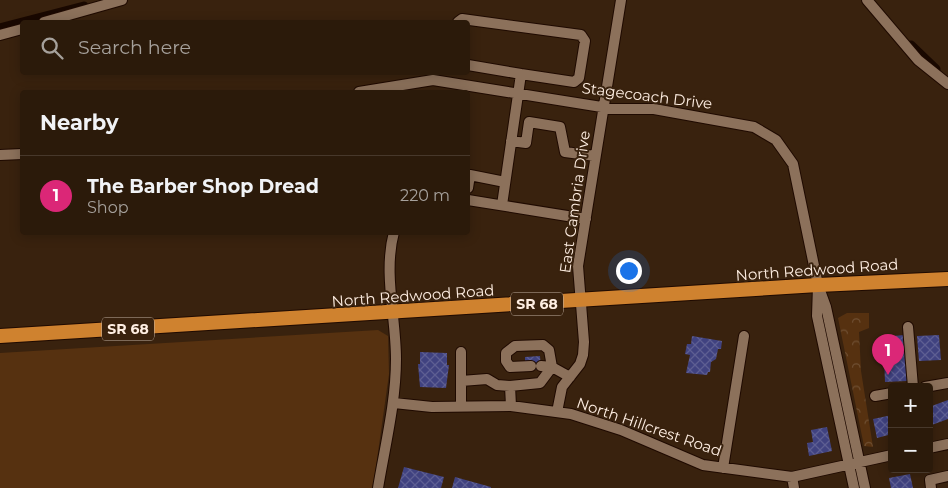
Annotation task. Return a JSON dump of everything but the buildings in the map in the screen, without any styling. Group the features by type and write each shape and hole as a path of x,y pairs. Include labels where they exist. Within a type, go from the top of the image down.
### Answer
{"main road":[{"name":"North Redwood Road","path":"0,336 580,302 818,285 948,279"}],"street":[{"path":"51,20 122,0"},
{"name":"East Cambria Drive","path":"557,412 562,387 580,364 583,355 584,342 578,266 621,0"},
{"path":"867,0 918,60 948,84"},
{"path":"470,20 581,35 585,40 579,78 574,82 470,65"},
{"path":"0,35 20,30"},
{"path":"502,205 521,74"},
{"name":"Stagecoach Drive","path":"371,90 432,80 603,107 654,109 737,122 754,127 776,140 788,156 796,173 818,285"},
{"path":"421,90 423,81"},
{"path":"511,141 526,143 529,122 560,127 564,152 596,156"},
{"path":"0,155 20,154"},
{"path":"470,175 505,182"},
{"path":"470,200 586,219"},
{"path":"378,488 395,376 390,261 394,235"},
{"path":"818,285 826,307 865,488"},
{"path":"818,285 818,316 854,488"},
{"path":"908,327 913,383"},
{"path":"723,468 744,336"},
{"path":"461,381 487,379 497,385 510,386 540,383 552,367 549,350 544,345 515,346 507,350 505,359 510,367 552,367 570,377"},
{"path":"461,352 461,407"},
{"path":"933,386 948,383"},
{"path":"510,386 511,406"},
{"path":"875,396 888,394"},
{"name":"North Hillcrest Road","path":"394,403 432,407 511,406 571,414 621,430 679,456 703,464 793,483 848,463 888,456"},
{"path":"933,447 948,444"},
{"path":"931,488 930,480 948,476"}],"green space":[{"path":"847,313 869,313 869,328 859,332 861,371 873,447 864,446 838,318"},
{"path":"378,330 388,336 389,374 373,488 0,488 0,353"}],"waterway":[{"path":"31,20 84,6"},
{"path":"0,28 20,23"},
{"path":"911,45 936,69"}],"place":[{"name":"The Barber Shop Dread","path":"888,375"}]}
